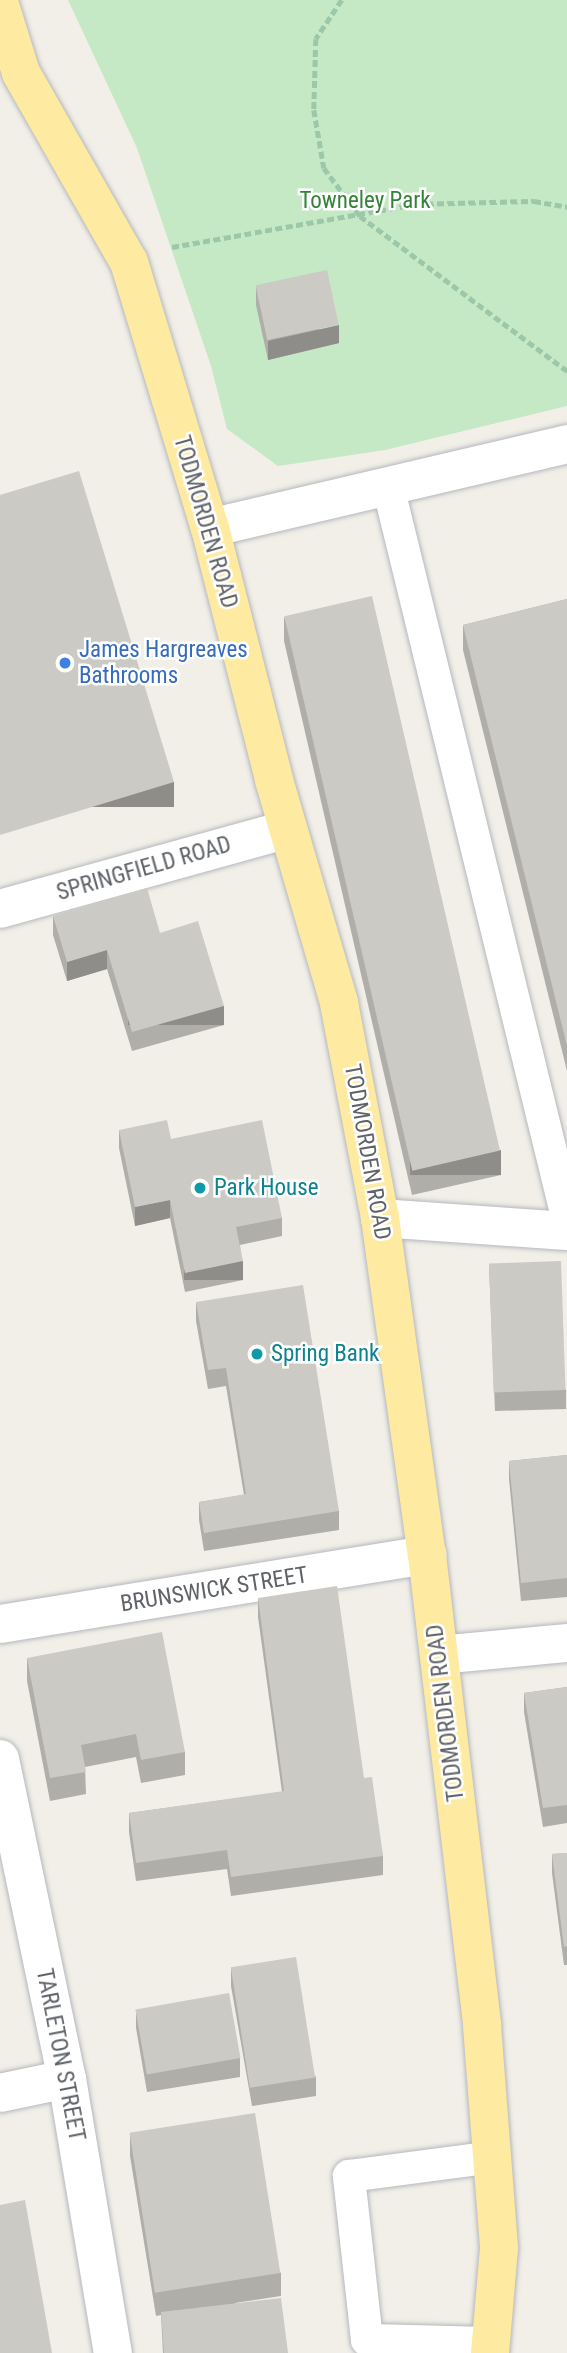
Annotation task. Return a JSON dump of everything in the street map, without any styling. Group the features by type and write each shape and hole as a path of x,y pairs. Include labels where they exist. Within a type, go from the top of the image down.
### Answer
{"highway":[{"name":"TODMORDEN ROAD","path":"0,5 21,73 129,262 210,528 288,829 340,1003 380,1218 428,1555 494,2157 499,2248 491,2348"}],"street":[{"path":"210,528 567,444"},
{"name":"SPRINGFIELD ROAD","path":"0,909 288,829"},
{"path":"380,1218 567,1231"},
{"name":"BRUNSWICK STREET","path":"0,1624 428,1555"},
{"path":"439,1655 567,1643"},
{"name":"TARLETON STREET","path":"0,1759 66,2080 113,2353"},
{"path":"0,2093 66,2080"}],"lane":[{"path":"388,486 567,1217"},
{"path":"491,2348 367,2340 349,2176 494,2157"}],"path":[{"path":"342,0 316,39 314,110 324,168 360,216 567,372"},
{"path":"129,262 169,248 416,204 534,201 567,207"}],"green space":[{"name":"Towneley Park","path":"68,0 567,0 567,406 385,450 278,466 227,429 211,366 137,148"}],"building":[{"path":"327,270 339,325 267,340 256,285"},
{"name":"James Hargreaves Bathrooms","path":"79,471 174,782 0,835 0,495"},
{"path":"372,596 500,1150 412,1171 284,616"},
{"path":"567,599 567,1046 463,625"},
{"path":"147,888 160,933 198,921 224,1006 132,1032 107,950 67,962 53,916"},
{"name":"Park House","path":"167,1120 171,1139 262,1120 282,1218 236,1227 243,1261 185,1273 170,1200 135,1207 119,1130"},
{"path":"561,1261 566,1390 494,1392 489,1264"},
{"path":"303,1285 339,1511 204,1533 199,1502 246,1494 226,1368 208,1370 196,1302"},
{"path":"567,1455 567,1578 521,1583 509,1461"},
{"path":"337,1586 364,1778 372,1777 383,1856 231,1877 227,1850 136,1863 129,1813 284,1791 258,1598"},
{"path":"162,1632 185,1752 141,1760 136,1734 81,1745 86,1772 50,1778 27,1658"},
{"path":"567,1687 567,1805 543,1808 524,1693"},
{"path":"567,1853 567,1946 564,1947 552,1854"},
{"path":"296,1957 315,2077 250,2088 231,1967"},
{"path":"229,1993 240,2058 147,2074 135,2009"},
{"path":"255,2113 280,2273 155,2293 130,2133"},
{"path":"25,2200 52,2353 0,2353 0,2205"},
{"path":"281,2298 288,2353 164,2353 161,2312"}],"place":[{"name":"James Hargreaves Bathrooms","path":"65,663"},
{"name":"Park House","path":"200,1188"},
{"name":"Spring Bank","path":"257,1354"}]}
